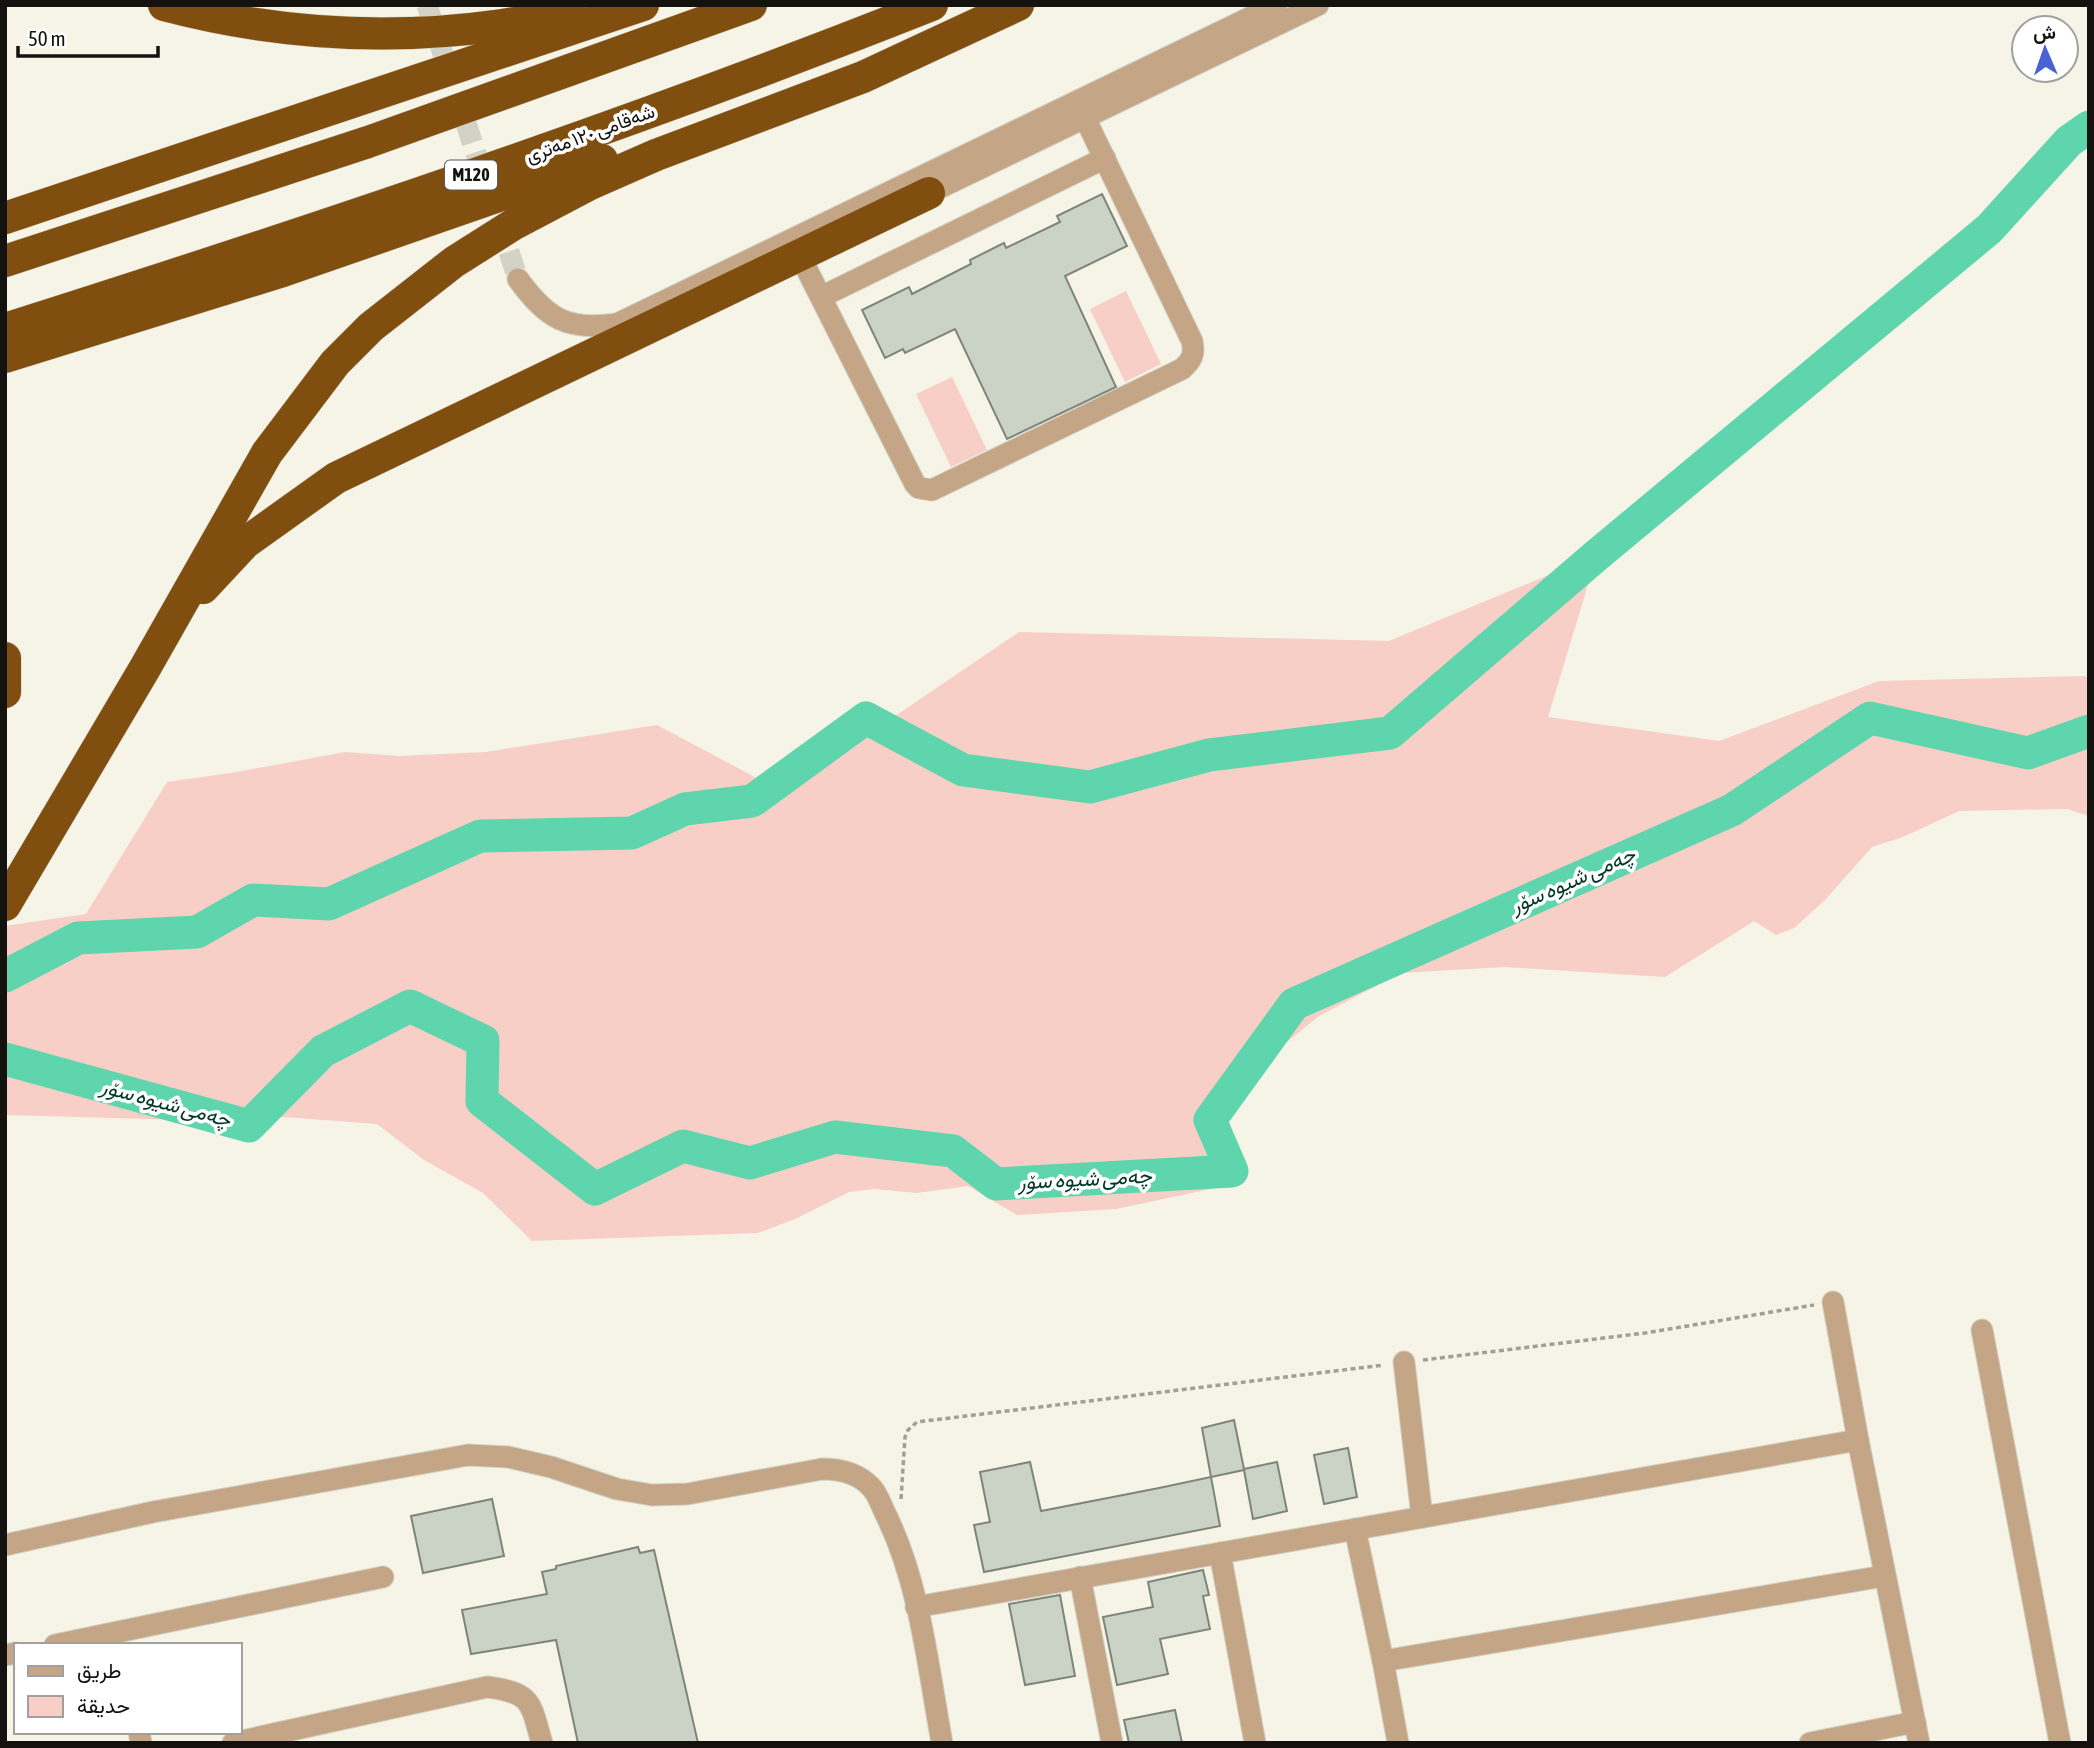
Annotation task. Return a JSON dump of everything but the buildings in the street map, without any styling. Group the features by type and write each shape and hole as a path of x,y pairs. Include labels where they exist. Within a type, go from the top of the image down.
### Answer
{"highway":[{"path":"164,5 254,24 322,32 402,34 503,25 562,15 595,5"},
{"path":"5,218 643,5"},
{"path":"5,261 368,142 751,5"},
{"name":"شەقامی ١٢٠ مەتری","path":"5,329 247,252 470,176 690,97 932,5"},
{"path":"5,357 283,271 763,104 1011,8"},
{"path":"5,905 145,668 229,517 282,432 344,354 371,327 417,289 514,224 590,184 656,155 863,77 1011,8"},
{"path":"145,668 212,577 245,543 336,478 929,193"},
{"path":"5,658 5,692"}],"street":[{"path":"518,279 538,306 563,322 578,326 617,324 1276,5"},
{"path":"929,193 1318,5"},
{"path":"800,256 915,484 925,490 932,490 1182,369 1191,362 1194,352 1192,341 1085,118"},
{"path":"821,297 1105,158"},
{"path":"1833,1302 1884,1576 1919,1743"},
{"path":"1982,1330 2060,1743"},
{"path":"1404,1362 1422,1517"},
{"path":"916,1607 1858,1440"},
{"path":"5,1545 167,1510 468,1455 519,1460 551,1467 617,1489 652,1495 687,1494 754,1480 831,1469 850,1473 873,1489 898,1540 916,1607 942,1743"},
{"path":"1354,1529 1398,1743"},
{"path":"1220,1553 1255,1743"},
{"path":"1383,1661 1884,1576"},
{"path":"73,1643 118,1638 383,1577"},
{"path":"1080,1577 1112,1743"},
{"path":"233,1743 487,1687 514,1690 531,1703 542,1743"},
{"path":"1810,1743 1914,1722"}],"path":[{"path":"901,1501 905,1437 917,1422 1644,1333 1833,1302"}],"green space":[{"path":"1126,291 1161,364 1125,382 1090,309"},
{"path":"952,377 987,450 951,467 916,394"},
{"path":"1597,555 1548,717 1719,741 1879,681 2084,676 2089,678 2089,816 2067,809 1959,811 1903,837 1872,847 1825,900 1794,928 1776,935 1754,921 1665,977 1505,967 1401,973 1319,1016 1229,1089 1215,1188 1116,1209 1017,1215 968,1186 917,1193 874,1189 849,1192 795,1219 758,1233 532,1241 483,1193 424,1160 377,1124 284,1117 186,1120 5,1115 5,926 86,914 167,782 345,752 399,756 486,752 657,725 783,792 1019,632 1389,641"}],"waterway":[{"path":"5,976 78,938 197,932 253,900 329,904 480,836 632,833 685,809 752,801 866,718 963,770 1090,787 1209,755 1390,733 1597,555 1989,229 2069,141 2089,127"},
{"name":"چەمی شیوە سۆر","path":"5,1059 249,1126 323,1051 410,1006 483,1041 482,1101 595,1189 683,1146 750,1163 835,1137 953,1151 996,1184 1232,1171 1210,1120 1294,1004 1732,810 1870,718 2028,753 2089,731"}],"tunnel":[{"path":"427,5 485,181"},
{"path":"499,222 518,279"}]}
